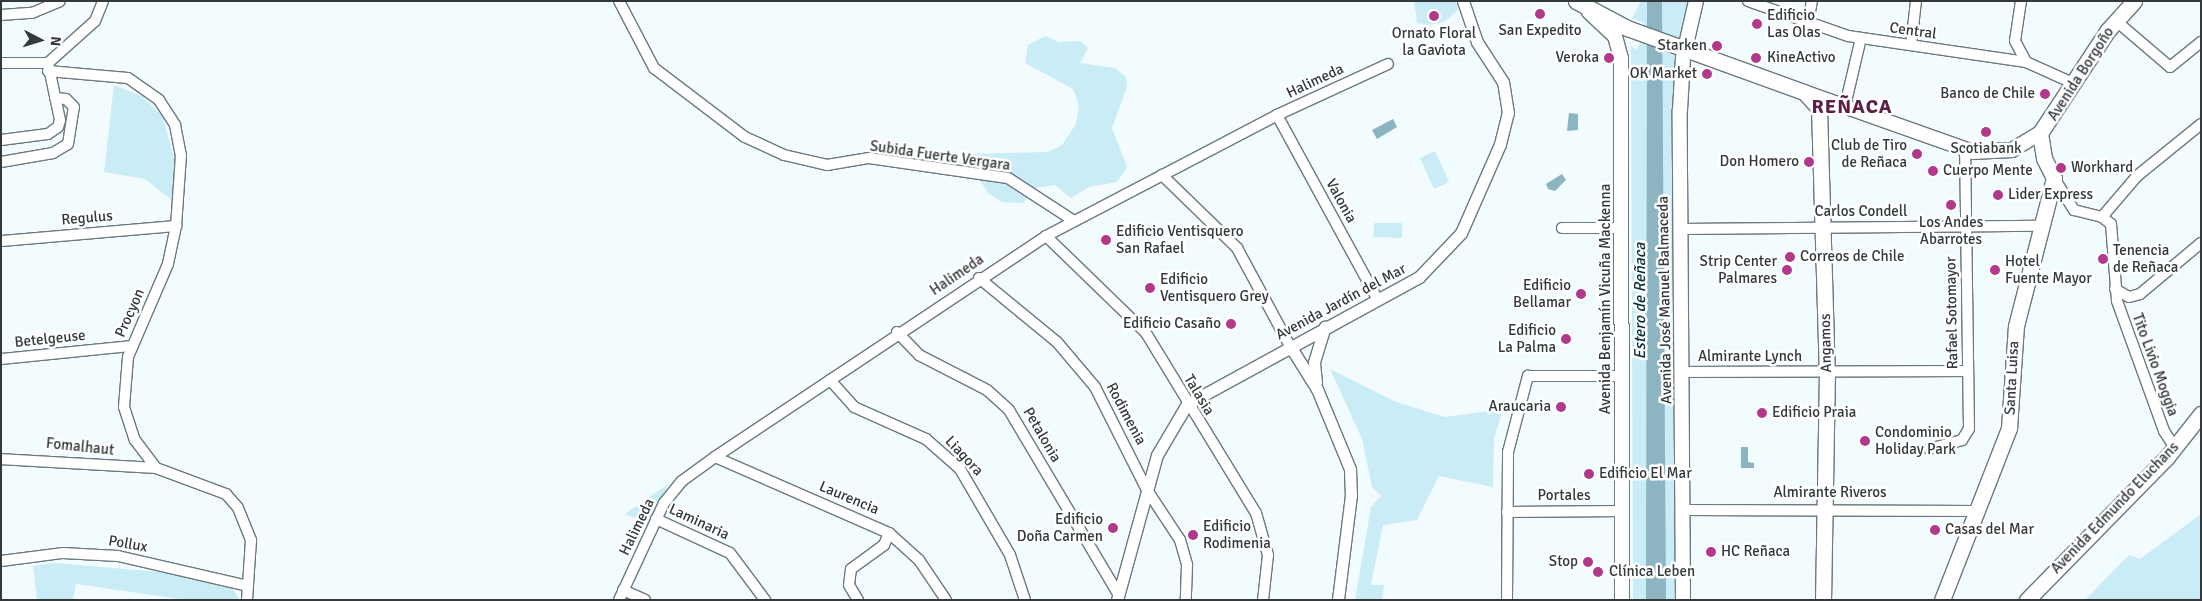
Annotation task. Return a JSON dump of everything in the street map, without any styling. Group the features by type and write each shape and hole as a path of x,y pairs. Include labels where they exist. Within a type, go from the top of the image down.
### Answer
{"main road":[{"name":"Avenida Borgoño","path":"1576,1 1588,11 1627,28 1965,150 2004,152 2040,133 2075,84 2115,20 2134,1"},
{"name":"Avenida José Manuel Balmaceda","path":"1683,600 1683,372 1678,46 1696,1"},
{"name":"Avenida Benjamín Vicuña Mackenna","path":"1588,11 1615,36 1622,58 1622,600"},
{"name":"Angamos","path":"1804,92 1816,103 1822,119 1827,372 1827,508 1824,600"},
{"path":"2040,133 2044,158 2054,178"},
{"name":"Santa Luisa","path":"1942,600 2009,428 2016,326 2054,178"},
{"name":"Avenida Edmundo Eluchans","path":"2027,600 2175,448 2201,414"}],"street":[{"path":"1,15 32,13 60,1"},
{"path":"1,140 55,130 60,120 48,67 95,22 103,1"},
{"name":"Subida Fuerte Vergara","path":"619,1 654,68 744,137 784,155 827,165 869,158 1008,178 1074,222"},
{"name":"Avenida Jardín del Mar","path":"1118,597 1147,490 1162,444 1187,404 1290,346 1378,300 1428,270 1455,242 1506,125 1505,89 1472,33 1463,1"},
{"name":"Central","path":"1748,1 1808,23 1861,38 2026,62 2075,84"},
{"path":"1808,23 1812,1"},
{"path":"1911,45 1916,1"},
{"path":"2021,1 2016,41 2026,62"},
{"path":"2115,20 2170,67 2201,42"},
{"path":"1845,106 1861,38"},
{"path":"1998,58 2016,41"},
{"name":"Procyon","path":"1,63 119,75 159,100 180,144 176,226 168,264 132,346 124,377 124,406 135,440 156,468"},
{"name":"Halimeda","path":"621,595 656,519 675,488 716,456 830,380 897,332 1046,236 1277,116 1388,64"},
{"path":"1,162 54,153 68,144 74,107 66,98 55,98"},
{"name":"Valonia","path":"1277,116 1378,300"},
{"path":"2054,178 2074,210 2102,217 2137,176 2201,124"},
{"name":"Rafael Sotomayor","path":"1929,449 1962,440 1968,433 1965,150"},
{"path":"1162,175 1237,248 1290,346 1317,388 1343,445 1351,482 1338,600"},
{"name":"Tito Livio Moggia","path":"2102,217 2112,230 2115,289 2149,394 2175,448"},
{"name":"Regulus","path":"1,241 176,226"},
{"name":"Carlos Condell","path":"1681,229 2041,226"},
{"path":"1562,228 1622,228"},
{"name":"Talasia","path":"1046,236 1132,316 1260,523 1268,568 1263,600"},
{"path":"2115,289 2129,297 2140,294 2201,244"},
{"name":"Rodimenia","path":"979,278 1042,329 1083,371 1114,420 1147,490 1183,548 1188,575 1186,600"},
{"path":"1317,388 1314,362 1325,327"},
{"name":"Petalonia","path":"897,332 918,355 987,390 1009,410 1118,597"},
{"name":"Betelgeuse","path":"1,358 132,346"},
{"name":"Almirante Lynch","path":"1683,372 1968,372"},
{"path":"1507,600 1507,512 1510,436 1528,376 1622,376"},
{"name":"Liagora","path":"830,380 854,408 921,436 960,469 1010,555 1025,600"},
{"name":"Laurencia","path":"716,456 889,533 919,560 946,600"},
{"name":"Fomalhaut","path":"1,459 156,468"},
{"path":"156,468 226,494 238,508 251,540 247,600"},
{"name":"Almirante Riveros","path":"1684,510 1827,508 1976,510"},
{"name":"Portales","path":"1507,512 1622,511"},
{"name":"Laminaria","path":"656,519 730,553 765,600"},
{"path":"858,600 849,585 850,569 884,544 889,533"},
{"name":"Pollux","path":"1,561 63,553 118,556 248,586"},
{"path":"621,595 645,600"}],"shaded area":[{"name":"Ornato Floral la Gaviota","path":"1414,1 1456,1 1458,10 1444,22 1428,25 1417,23"},
{"path":"1641,1 1688,1 1676,66 1672,219 1681,600 1633,600 1631,45 1636,50 1641,42 1644,23 1632,18"},
{"path":"1647,1 1662,1 1666,600 1646,600"},
{"path":"1045,36 1059,42 1080,41 1088,48 1080,63 1115,68 1126,77 1127,87 1112,128 1127,167 1117,182 1089,187 1071,198 1055,185 1035,188 1023,203 1002,202 988,193 963,154 1048,152 1062,145 1076,124 1079,106 1073,89 1025,63 1028,45"},
{"path":"114,85 142,96 162,116 176,163 173,201 145,179 104,172"},
{"path":"1569,113 1578,114 1578,130 1567,131"},
{"path":"1393,119 1397,127 1377,139 1372,130"},
{"path":"1435,151 1449,182 1434,189 1420,158"},
{"path":"1562,174 1566,180 1555,191 1548,189 1546,184"},
{"path":"1374,223 1402,223 1402,238 1373,237"},
{"path":"1330,369 1396,402 1445,417 1503,409 1494,439 1493,487 1439,476 1417,520 1383,525 1371,585 1384,585 1382,600 1355,600 1371,507 1381,496 1372,487 1362,439"},
{"path":"1741,447 1748,447 1748,462 1754,463 1754,468 1741,468"},
{"path":"668,484 649,524 625,514"},
{"path":"2201,514 2201,600 2085,600 2129,555 2140,559"},
{"path":"55,563 171,573 232,587 239,600 187,600 76,584 73,600 37,600 33,566"}],"place":[{"name":"San Expedito","path":"1540,14"},
{"name":"Ornato Floral la Gaviota","path":"1434,16"},
{"name":"Edificio Las Olas","path":"1757,24"},
{"name":"Starken","path":"1717,46"},
{"name":"Veroka","path":"1609,58"},
{"name":"KineActivo","path":"1756,58"},
{"name":"OK Market","path":"1707,74"},
{"name":"Banco de Chile","path":"2045,94"},
{"name":"Scotiabank","path":"1986,132"},
{"name":"Club de Tiro de Reñaca","path":"1917,154"},
{"name":"Don Homero","path":"1809,162"},
{"name":"Workhard","path":"2061,168"},
{"name":"Cuerpo Mente","path":"1933,171"},
{"name":"Lider Express","path":"1998,195"},
{"name":"Los Andes Abarrotes","path":"1951,205"},
{"name":"Edificio Ventisquero San Rafael","path":"1106,240"},
{"name":"Correos de Chile","path":"1790,257"},
{"name":"Tenencia de Reñaca","path":"2103,259"},
{"name":"Strip Center Palmares","path":"1787,270"},
{"name":"Hotel Fuente Mayor","path":"1995,270"},
{"name":"Edificio Ventisquero Grey","path":"1150,288"},
{"name":"Edificio Bellamar","path":"1581,294"},
{"name":"Edificio Casaño","path":"1231,324"},
{"name":"Edificio La Palma","path":"1566,339"},
{"name":"Araucaria","path":"1561,407"},
{"name":"Edificio Praia","path":"1762,413"},
{"name":"Condominio Holiday Park","path":"1865,441"},
{"name":"Edificio El Mar","path":"1589,474"},
{"name":"Edificio Doña Carmen","path":"1113,528"},
{"name":"Casas del Mar","path":"1935,530"},
{"name":"Edificio Rodimenia","path":"1193,535"},
{"name":"HC Reñaca","path":"1711,552"},
{"name":"Stop","path":"1588,562"},
{"name":"Clínica Leben","path":"1598,572"}],"district":[{"name":"REÑACA","path":"1852,106"}],"water label":[{"name":"Estero de Reñaca","path":"1640,301"}]}
